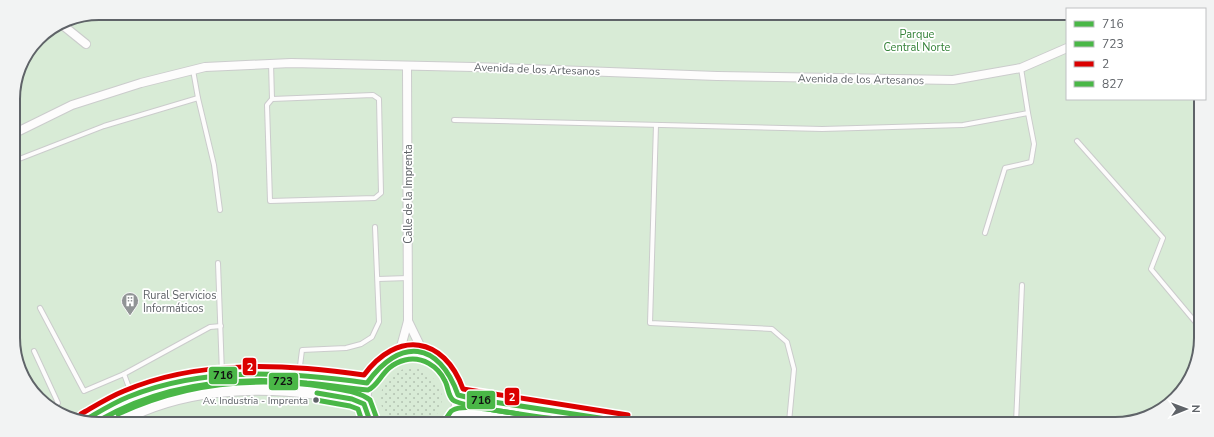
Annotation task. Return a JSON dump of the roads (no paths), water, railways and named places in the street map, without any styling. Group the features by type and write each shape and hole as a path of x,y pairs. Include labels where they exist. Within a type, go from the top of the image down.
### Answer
{"street":[{"path":"65,27 86,44"},
{"name":"Avenida de los Artesanos","path":"20,131 72,105 140,83 205,67 270,63 877,80 953,80 1021,68 1066,48"},
{"name":"Calle de la Imprenta","path":"400,354 408,321 407,66"},
{"name":"Calle de la Imprenta","path":"408,321 424,354"},
{"path":"369,417 364,404 367,383 374,370 386,360 400,354 412,352 424,354 437,360 448,369 455,382 458,396 454,417"},
{"path":"92,416 132,396 165,386 222,374 261,372 299,374 367,383"},
{"path":"126,417 135,412 168,401 222,390 260,388 302,391 352,399 364,404"},
{"path":"458,396 594,417"},
{"path":"468,417 481,415 493,417"}],"lane":[{"path":"270,63 272,99 267,104 270,201 375,198 381,193 379,99 373,95 272,99"},
{"path":"985,233 1005,168 1031,162 1034,144 1021,68"},
{"path":"193,70 214,165 220,210"},
{"path":"20,159 104,126 198,98"},
{"path":"454,120 822,129 963,125 1028,113"},
{"path":"656,125 650,323 772,329 787,342 794,369 789,417"},
{"path":"1077,141 1164,238 1151,269 1194,320"},
{"path":"299,374 302,350 346,348 361,344 372,337 379,322 376,227"},
{"path":"218,263 222,374"},
{"path":"378,279 408,278"},
{"path":"1016,417 1022,285"},
{"path":"40,308 84,391 124,374 210,327 220,326"},
{"path":"34,351 58,403 56,405"},
{"path":"124,374 132,396"}],"place":[{"name":"Rural Servicios Informáticos","path":"130,316"},
{"name":"Av. Industria - Imprenta","path":"316,400"}],"park label":[{"name":"Parque Central Norte","path":"917,40"}]}
